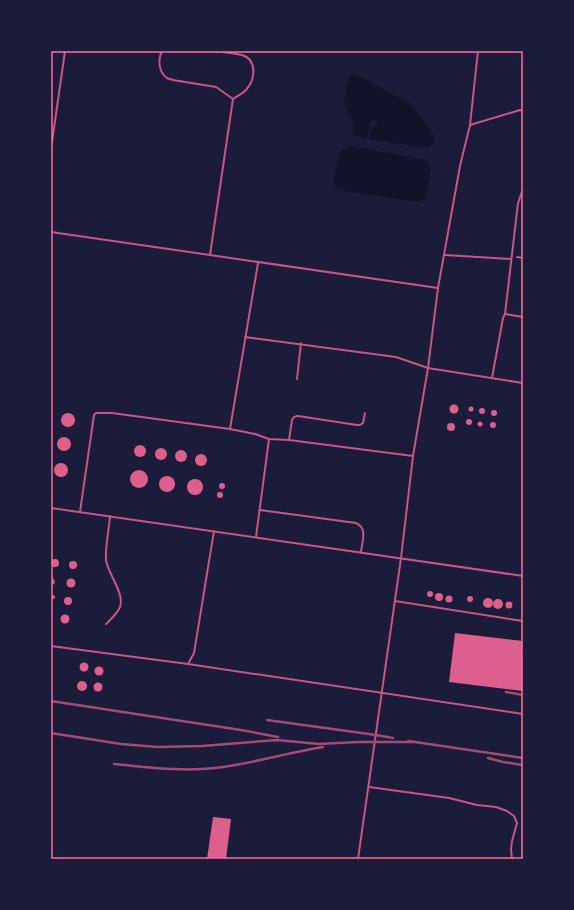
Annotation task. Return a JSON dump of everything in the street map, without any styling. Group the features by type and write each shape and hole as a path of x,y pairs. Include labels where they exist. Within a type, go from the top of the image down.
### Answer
{"lane":[{"path":"51,148 65,51"},
{"path":"162,51 159,59 160,65 161,70 167,78 216,87 233,99"},
{"path":"210,255 233,99 246,90 254,69 252,63 243,56 213,51"},
{"path":"358,859 401,558 413,456 428,368 438,288 460,166 470,124 478,51"},
{"path":"470,124 520,110 523,111"},
{"path":"492,378 503,318 506,314 518,203 523,189"},
{"path":"51,232 438,288"},
{"path":"445,255 511,259"},
{"path":"230,429 258,262"},
{"path":"506,314 523,317"},
{"path":"245,337 396,356 428,368 523,383"},
{"path":"297,379 301,343"},
{"path":"80,512 94,415 96,413 230,429 255,434 269,439 289,440 413,456"},
{"path":"289,440 292,420 296,416 360,425 363,423 365,413"},
{"path":"256,537 269,439"},
{"path":"51,508 523,576"},
{"path":"260,510 356,523 363,528 364,533 361,552"},
{"path":"106,624 116,613 121,602 120,595 106,561 110,516"},
{"path":"188,664 194,653 214,531"},
{"path":"394,601 523,621"},
{"path":"51,646 188,664 523,714"},
{"path":"368,786 448,798 477,805 496,806 507,810 514,816 517,823 512,841 512,859"}],"shaded area":[{"path":"354,73 409,103 426,123 435,139 432,145 426,148 369,139 373,125 376,126 377,121 371,120 367,139 353,135 353,121 344,106 348,77"},
{"path":"351,146 426,160 431,169 426,198 418,202 337,190 333,182 340,151"}],"building":[{"path":"452,405 456,405 458,409 456,413 452,413 450,411 450,407"},
{"path":"471,406 474,409 471,412 468,409"},
{"path":"482,408 485,411 482,414 479,411"},
{"path":"494,410 497,413 494,416 491,413"},
{"path":"68,413 73,415 75,420 73,425 68,427 63,425 61,420 63,415"},
{"path":"469,419 472,422 469,425 466,422"},
{"path":"480,421 483,424 480,427 477,424"},
{"path":"493,422 496,425 493,428 490,425"},
{"path":"449,423 453,423 455,427 453,431 449,431 447,429 447,425"},
{"path":"64,437 69,439 71,444 69,449 64,451 59,449 57,444 59,439"},
{"path":"138,445 142,445 146,451 142,457 138,457 134,453 134,449"},
{"path":"159,448 163,448 167,454 163,460 159,460 155,456 155,452"},
{"path":"179,450 183,450 187,456 183,462 179,462 175,458 175,454"},
{"path":"201,454 205,456 207,460 205,464 201,466 197,464 195,460 197,456"},
{"path":"61,463 66,465 68,470 66,475 61,477 56,475 54,470 56,465"},
{"path":"139,470 145,473 148,479 145,485 139,488 133,485 130,479 133,473"},
{"path":"164,476 170,476 175,481 173,490 170,492 164,492 159,487 159,481"},
{"path":"192,479 198,479 203,484 201,493 198,495 192,495 187,490 187,484"},
{"path":"222,483 225,486 222,489 219,486"},
{"path":"220,492 223,495 220,498 217,495"},
{"path":"53,559 57,559 59,563 57,567 53,567 51,565 51,561"},
{"path":"71,561 75,561 77,565 75,569 71,569 69,567 69,563"},
{"path":"51,577 55,582 51,585"},
{"path":"69,579 73,579 75,583 73,587 69,587 67,585 67,581"},
{"path":"430,591 433,594 430,597 427,594"},
{"path":"437,593 441,593 443,597 441,601 437,601 435,599 435,595"},
{"path":"51,595 55,595 55,599 51,599"},
{"path":"449,595 453,599 449,603 445,599"},
{"path":"470,596 473,599 470,602 467,599"},
{"path":"66,597 70,597 72,601 70,605 66,605 64,603 64,599"},
{"path":"488,598 493,603 488,608 483,603"},
{"path":"498,599 503,604 498,609 493,604"},
{"path":"509,602 512,605 509,608 506,605"},
{"path":"63,615 67,615 69,619 67,623 63,623 61,621 61,617"},
{"path":"455,633 523,641 523,691 449,682"},
{"path":"84,662 89,667 84,672 79,667"},
{"path":"97,667 101,667 103,671 101,675 97,675 95,673 95,669"},
{"path":"80,681 84,681 87,686 84,691 80,691 77,688 77,684"},
{"path":"98,682 103,687 98,692 93,687"},
{"path":"213,817 231,819 226,859 207,859"}],"railway":[{"path":"506,692 523,695"},
{"path":"51,701 278,737"},
{"path":"267,720 393,738"},
{"path":"51,733 121,744 157,747 202,746 277,740 319,744 413,742"},
{"path":"408,741 523,758"},
{"path":"114,764 164,769 203,769 242,764 323,747"},
{"path":"488,758 523,765"}]}
